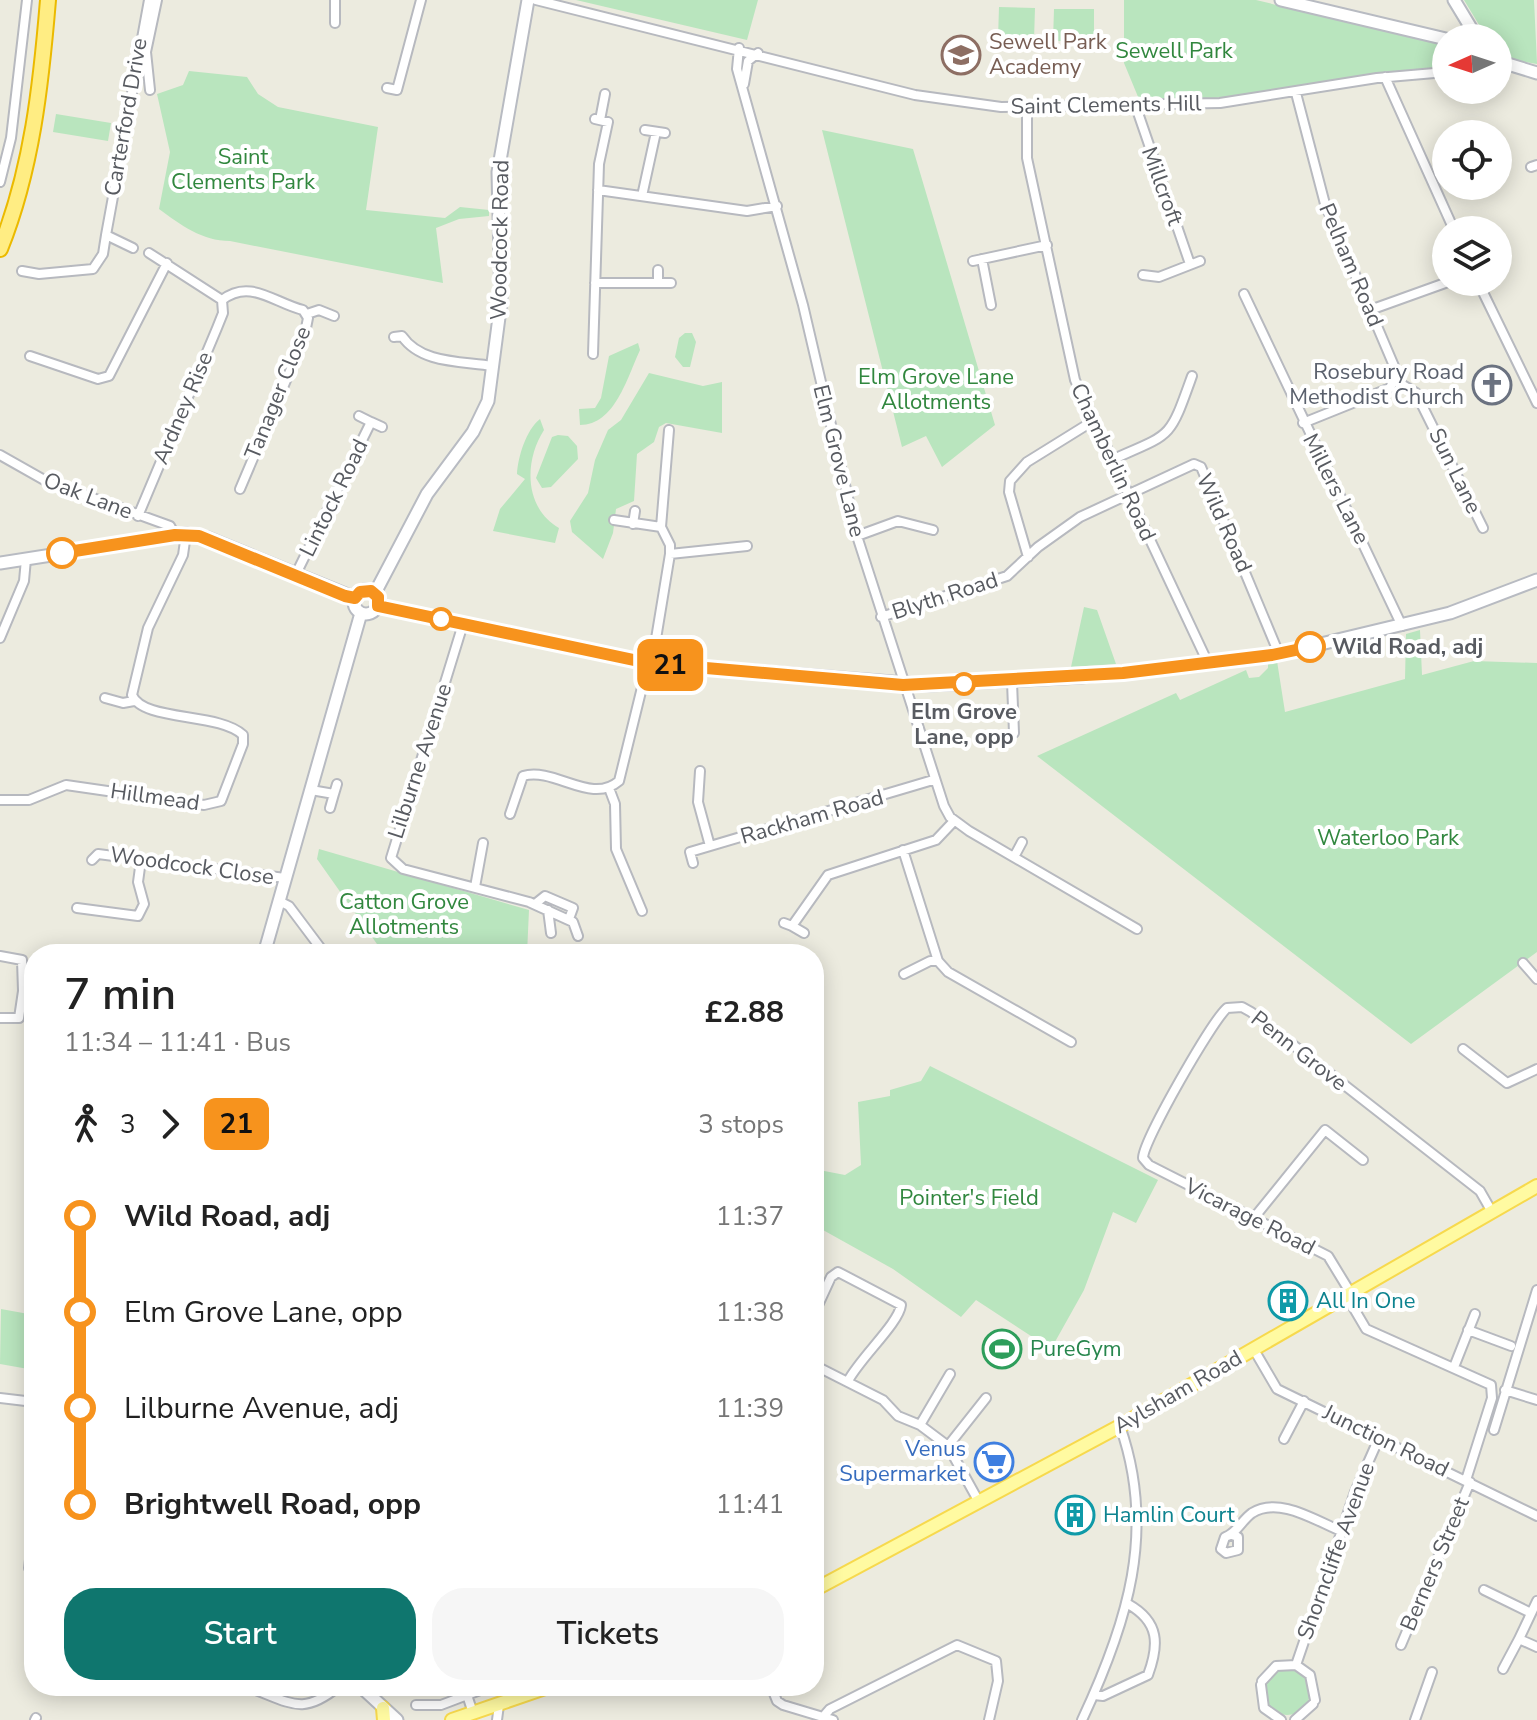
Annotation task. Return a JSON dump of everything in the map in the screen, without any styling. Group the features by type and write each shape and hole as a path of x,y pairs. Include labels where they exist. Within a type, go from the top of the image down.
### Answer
{"highway":[{"path":"0,249 23,180 36,122 48,0"}],"main road":[{"name":"Aylsham Road","path":"824,1585 1120,1426 1537,1186"},
{"path":"452,1720 524,1696"}],"street":[{"path":"0,182 11,138 27,0"},
{"name":"Carterford Drive","path":"22,271 39,274 93,269 103,254 149,0"},
{"path":"150,90 146,52 157,0"},
{"path":"335,0 335,23"},
{"path":"387,88 402,91 421,0"},
{"name":"Woodcock Road","path":"375,593 427,494 473,432 488,401 501,302 498,172 528,0"},
{"name":"Saint Clements Hill","path":"536,0 739,48 915,95 1027,109 1220,103 1385,77 1432,73"},
{"path":"1281,0 1432,36"},
{"path":"1454,0 1469,24"},
{"name":"Elm Grove Lane","path":"739,48 737,69 777,206 857,536 933,780 954,821"},
{"path":"744,93 748,61 758,53"},
{"path":"1512,67 1537,73"},
{"path":"1385,77 1448,216"},
{"name":"Pelham Road","path":"1296,93 1325,204 1397,373 1396,381"},
{"path":"593,354 599,164 608,122 598,120 605,94"},
{"name":"Millcroft","path":"1136,107 1195,262 1159,277 1143,275"},
{"name":"Chamberlin Road","path":"1027,109 1027,158 1073,375 1208,663"},
{"path":"642,196 660,133 645,130"},
{"path":"598,190 747,211 777,206"},
{"path":"106,235 133,248"},
{"path":"991,305 977,260 1047,245"},
{"path":"149,253 222,300"},
{"path":"30,356 98,379 109,376 167,263"},
{"path":"658,270 658,283"},
{"path":"595,283 671,283"},
{"path":"1370,310 1432,288"},
{"name":"Tanager Close","path":"222,300 238,290 249,289 307,314 319,310 334,316"},
{"name":"Millers Lane","path":"1244,294 1245,310 1409,627"},
{"path":"1485,296 1537,403"},
{"name":"Ardney Rise","path":"138,516 223,313 222,300"},
{"name":"Tanager Close","path":"240,489 304,338 307,314"},
{"path":"401,334 409,345 426,354 492,366"},
{"path":"1111,460 1167,435 1174,427 1192,376"},
{"path":"1303,423 1390,388 1396,381"},
{"name":"Sun Lane","path":"1396,381 1416,393 1483,528"},
{"name":"Lintock Road","path":"359,416 382,427"},
{"path":"1028,557 1009,492 1010,481 1027,462 1093,421"},
{"name":"Lintock Road","path":"296,574 371,422"},
{"path":"510,814 523,776 556,776 576,786 609,788 619,781 650,663 670,554 670,545 661,527 669,430"},
{"path":"657,443 669,443"},
{"name":"Oak Lane","path":"0,455 46,481 170,526 180,534"},
{"name":"Wild Road","path":"1127,495 1194,464 1201,467 1279,654"},
{"name":"Tanager Close","path":"236,468 246,472"},
{"name":"Blyth Road","path":"881,617 994,582 1016,569 1080,517 1127,495"},
{"path":"633,524 635,511"},
{"path":"614,520 661,527"},
{"path":"857,536 898,521 933,530"},
{"path":"0,563 180,534 208,538 355,598"},
{"path":"134,701 132,689 148,628 183,555 180,534"},
{"path":"670,554 747,546"},
{"path":"729,548 730,558"},
{"path":"0,638 24,581 26,559"},
{"path":"378,606 650,663 903,685 1012,682 1279,654 1409,627 1492,600 1537,580"},
{"path":"363,590 375,593 378,606 371,614 361,613 355,607 355,598 363,590"},
{"path":"267,944 361,613"},
{"name":"Lilburne Avenue","path":"463,624 391,858 403,869 535,904 569,919"},
{"path":"1012,682 1014,733"},
{"name":"Hillmead","path":"0,800 29,800 66,785 204,805 221,801 243,744 243,735 222,723 141,706 134,701 123,703 105,698"},
{"path":"700,771 698,802 710,846"},
{"name":"Rackham Road","path":"690,852 933,780"},
{"path":"330,808 337,784"},
{"path":"609,788 615,804 616,849 642,911"},
{"path":"311,790 334,794"},
{"path":"804,933 788,924 828,875 936,840 954,821 1137,929"},
{"path":"688,841 693,863"},
{"path":"1014,857 1022,842"},
{"path":"475,887 483,843"},
{"path":"903,850 938,961 948,972 1071,1042"},
{"name":"Woodcock Close","path":"95,853 285,878"},
{"path":"77,908 138,916 144,904 138,882 141,860"},
{"path":"535,904 545,896 573,908 569,919 578,936"},
{"path":"279,901 289,906 318,944"},
{"path":"548,910 551,933"},
{"path":"0,956 17,956 22,960 23,991 19,1018 0,1018"},
{"path":"904,974 930,961 938,961"},
{"path":"1523,963 1537,979"},
{"name":"Penn Grove","path":"1143,1151 1220,1014 1227,1008 1242,1007 1480,1191 1492,1212"},
{"path":"1463,1049 1507,1083 1537,1069"},
{"path":"1253,1219 1325,1130 1363,1160"},
{"name":"Vicarage Road","path":"1143,1151 1149,1165 1328,1256 1348,1294"},
{"path":"824,1292 831,1277 838,1272 901,1305 892,1326 864,1354 848,1381"},
{"path":"1494,1430 1537,1290"},
{"name":"Berners Street","path":"1348,1294 1366,1329 1489,1382 1492,1393 1468,1481 1401,1645"},
{"path":"1454,1367 1475,1314"},
{"path":"1468,1330 1511,1346"},
{"name":"Junction Road","path":"1253,1348 1277,1389 1537,1516"},
{"path":"824,1370 883,1400 898,1416 920,1425 948,1446 979,1502"},
{"path":"920,1425 950,1374"},
{"path":"1505,1390 1537,1400"},
{"path":"0,1398 24,1401"},
{"path":"948,1446 986,1398"},
{"path":"1284,1439 1304,1401"},
{"path":"1082,1720 1128,1604 1138,1523 1133,1476 1120,1426"},
{"name":"Shorncliffe Avenue","path":"1296,1665 1341,1531 1379,1438"},
{"path":"1232,1535 1253,1512 1266,1508 1286,1508 1341,1531"},
{"path":"1484,1590 1531,1613"},
{"path":"1503,1669 1537,1601"},
{"path":"1094,1695 1103,1696 1148,1675 1157,1651 1157,1639 1143,1617 1128,1604"},
{"path":"1519,1639 1537,1647"},
{"path":"777,1696 783,1705 828,1718 830,1709 957,1645 996,1661 998,1681 989,1720"},
{"name":"Shorncliffe Avenue","path":"1277,1720 1261,1701 1262,1683 1276,1666 1296,1665 1314,1683 1314,1702 1309,1711 1295,1720"},
{"path":"1415,1720 1432,1672"},
{"path":"272,1696 297,1705 309,1705 323,1696"},
{"path":"369,1696 384,1714 397,1720"},
{"path":"416,1705 441,1705 457,1696"},
{"path":"468,1696 473,1713"},
{"path":"497,1720 499,1705"}],"green space":[{"path":"576,0 758,0 747,40"},
{"name":"Sewell Park","path":"1124,0 1256,0 1432,43 1432,68 1378,73 1263,94 1141,104 1124,63"},
{"path":"1464,0 1534,0 1537,64 1512,59 1512,24 1479,24"},
{"path":"999,7 1035,8 1034,40 998,39"},
{"path":"1054,9 1094,9 1094,41 1053,41"},
{"name":"Saint Clements Park","path":"189,71 247,77 258,94 278,107 378,127 366,210 445,218 460,207 489,210 489,216 459,219 436,228 443,283 210,238 192,231 159,209 170,152 157,94 183,85"},
{"path":"56,114 111,123 108,141 53,132"},
{"name":"Elm Grove Lane Allotments","path":"822,130 913,149 995,425 942,467 926,436 902,447"},
{"path":"685,333 692,333 696,342 690,367 683,367 675,357 679,338"},
{"path":"638,343 640,350 625,386 611,409 592,423 580,425 579,409 595,408 601,398 609,356"},
{"path":"649,373 703,386 722,382 722,433 666,423 659,427 654,442 637,454 634,501 616,509 613,533 603,559 572,532 570,521 588,493 595,460 608,430 621,420"},
{"path":"540,419 544,430 533,456 531,483 539,509 559,528 555,543 493,531 500,509 525,479 517,474 519,460 527,437"},
{"path":"568,436 577,446 578,459 551,487 542,488 536,478 552,437"},
{"path":"1084,607 1097,610 1116,664 1071,667"},
{"name":"Waterloo Park","path":"1420,630 1422,675 1474,661 1537,663 1537,952 1411,1044 1037,756 1176,693 1180,700 1246,670 1249,678 1259,677 1268,668 1268,662 1277,661 1285,712 1405,679 1406,634"},
{"name":"Catton Grove Allotments","path":"319,849 529,910 527,944 377,944 317,859"},
{"name":"Pointer's Field","path":"930,1066 1158,1180 1136,1223 1113,1212 1084,1290 1051,1349 976,1300 961,1317 893,1269 824,1231 824,1171 845,1175 861,1165 858,1102 890,1096 890,1090 921,1081"},
{"path":"1,1309 24,1313 24,1368 0,1364"},
{"path":"1287,1669 1303,1676 1310,1692 1303,1708 1287,1715 1271,1708 1264,1692 1271,1676"}],"bus line":[{"name":"21","path":"62,553 126,541 186,534 199,536 345,596 355,598 360,592 371,591 378,597 378,606 648,663 903,685 1012,682 1123,673 1272,655 1310,647"}],"place":[{"name":"Sewell Park Academy","path":"961,55"},
{"name":"Rosebury Road Methodist Church","path":"1492,385"},
{"name":"Wild Road, adj","path":"1310,647"},
{"name":"Elm Grove Lane, opp","path":"964,684"},
{"name":"All In One","path":"1288,1301"},
{"name":"PureGym","path":"1002,1349"},
{"name":"Venus Supermarket","path":"994,1462"},
{"name":"Hamlin Court","path":"1075,1515"}]}
